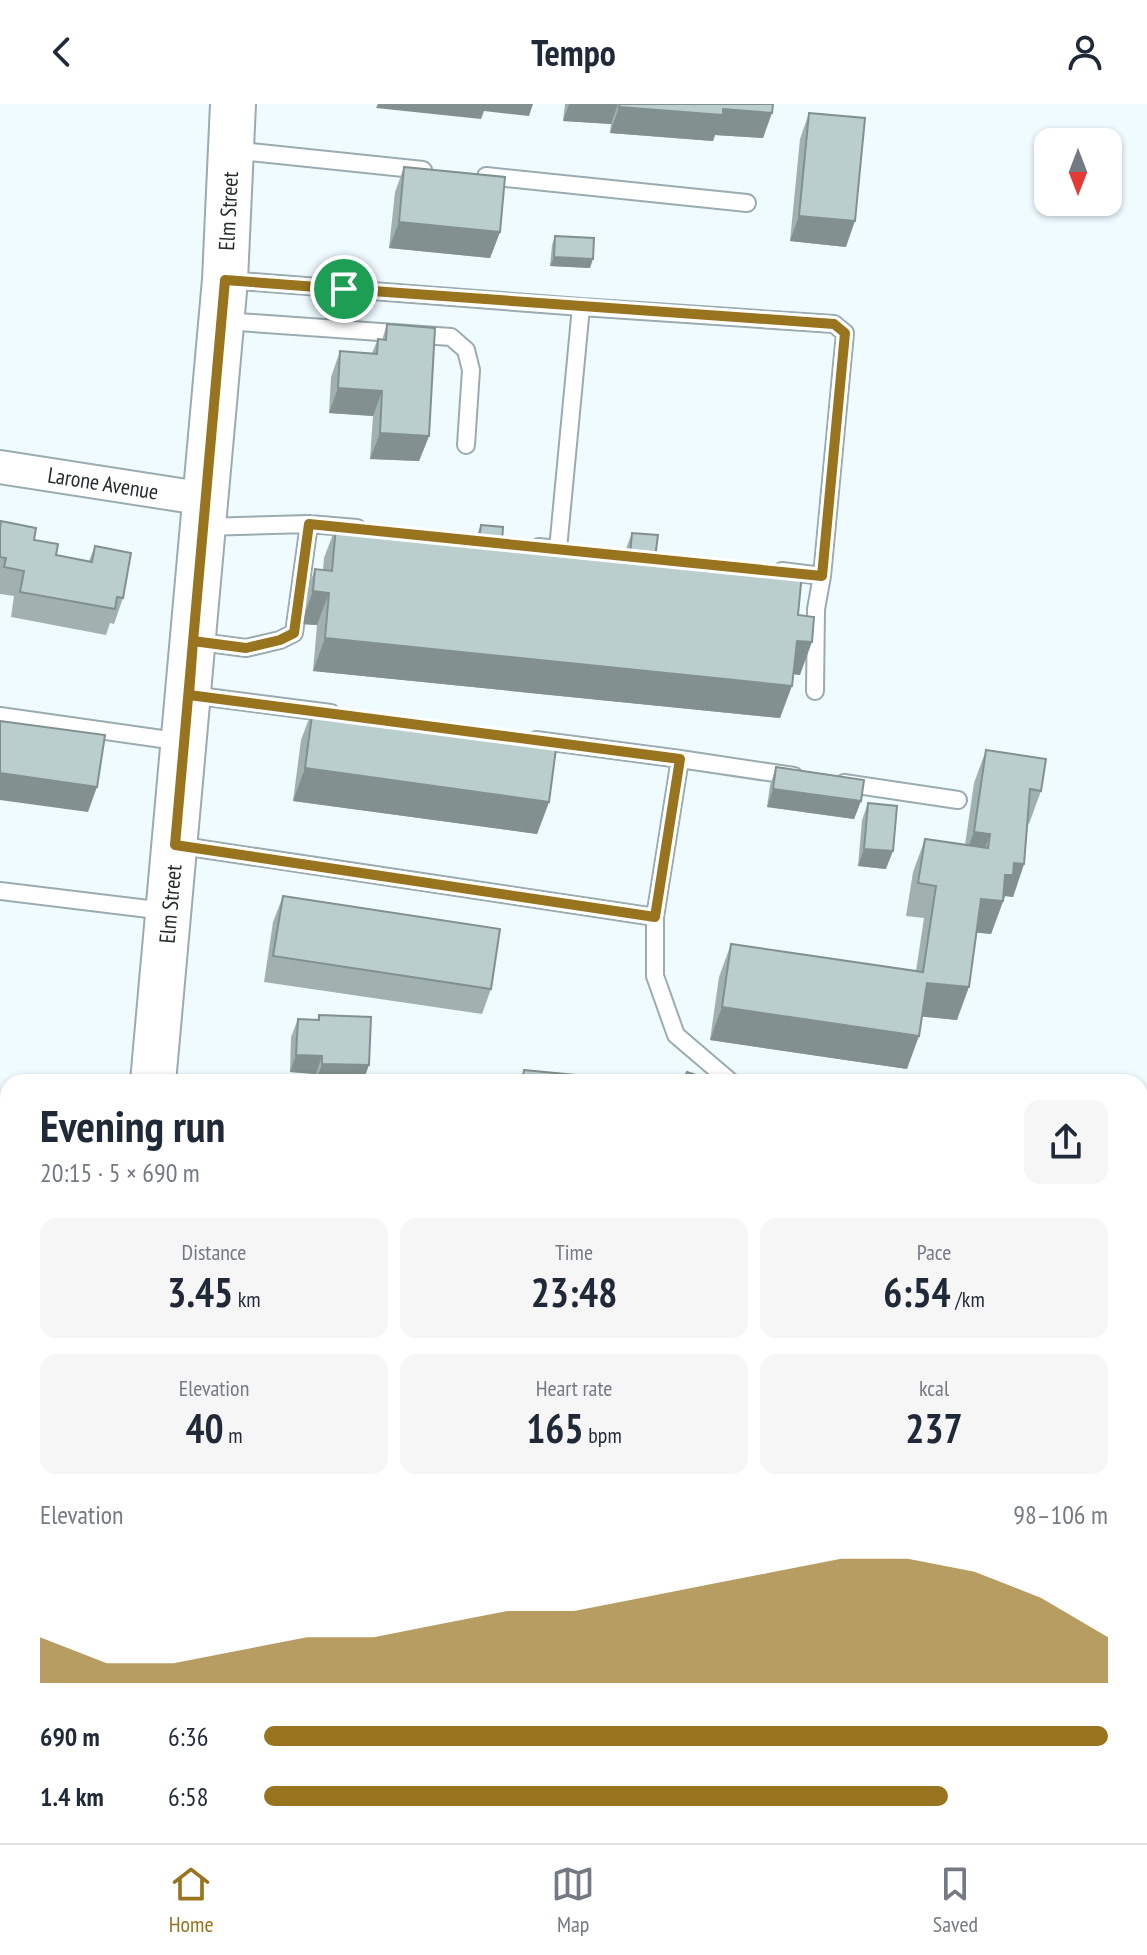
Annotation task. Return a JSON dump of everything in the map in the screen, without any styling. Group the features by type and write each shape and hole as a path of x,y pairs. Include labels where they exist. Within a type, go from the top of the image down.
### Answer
{"main road":[{"name":"Elm Street","path":"154,1074 223,300 233,104"}],"street":[{"name":"Larone Avenue","path":"0,467 204,513"}],"lane":[{"path":"231,150 434,171"},
{"path":"465,174 747,203"},
{"path":"223,300 581,307 834,324 845,333 822,576 816,609 815,691"},
{"path":"223,300 451,337 466,350 471,370 466,445"},
{"path":"527,545 565,549 581,307"},
{"path":"204,513 372,530"},
{"path":"193,641 246,648 280,640 294,633 309,524"},
{"path":"759,569 822,576"},
{"path":"189,695 342,715"},
{"path":"0,716 184,742"},
{"path":"527,739 804,777"},
{"path":"680,759 655,917 655,976 676,1035 722,1074"},
{"path":"835,782 958,800"},
{"path":"175,845 655,917"},
{"path":"0,891 169,911"}],"building":[{"path":"620,104 773,104 772,113 723,109 723,115 619,107"},
{"path":"809,113 865,118 855,221 799,216"},
{"path":"404,167 505,177 500,232 399,222"},
{"path":"555,236 594,238 593,259 554,257"},
{"path":"387,324 435,328 429,436 380,433 382,391 338,388 340,351 377,354 378,339 386,340"},
{"path":"1,521 36,528 34,540 58,544 56,555 92,562 95,546 131,553 123,598 117,597 115,609 20,592 24,571 4,567 6,558 0,557"},
{"path":"481,525 503,527 502,542 630,555 632,533 658,535 655,558 802,573 798,615 814,617 812,642 797,641 792,686 325,638 329,593 313,591 315,569 332,571 336,526 479,540"},
{"path":"313,708 557,741 549,802 305,768"},
{"path":"0,721 105,735 97,787 0,773"},
{"path":"986,750 1046,759 1041,791 1030,789 1024,864 1014,863 1013,875 1005,875 1003,901 981,899 969,987 927,983 919,1036 722,1007 731,944 923,972 936,886 918,883 925,839 988,848 990,834 974,832"},
{"path":"776,767 864,780 861,801 773,789"},
{"path":"868,803 897,806 893,851 864,849"},
{"path":"283,896 500,929 491,989 273,956"},
{"path":"319,1015 371,1017 369,1065 322,1064 322,1056 296,1055 298,1019 319,1020"},
{"path":"524,1070 565,1074 523,1074"}],"route":[{"path":"225,280 344,289 834,324 845,333 822,576 309,524 294,633 280,640 246,648 193,641 189,695 680,759 655,917 175,845 222,306 225,280"}]}
